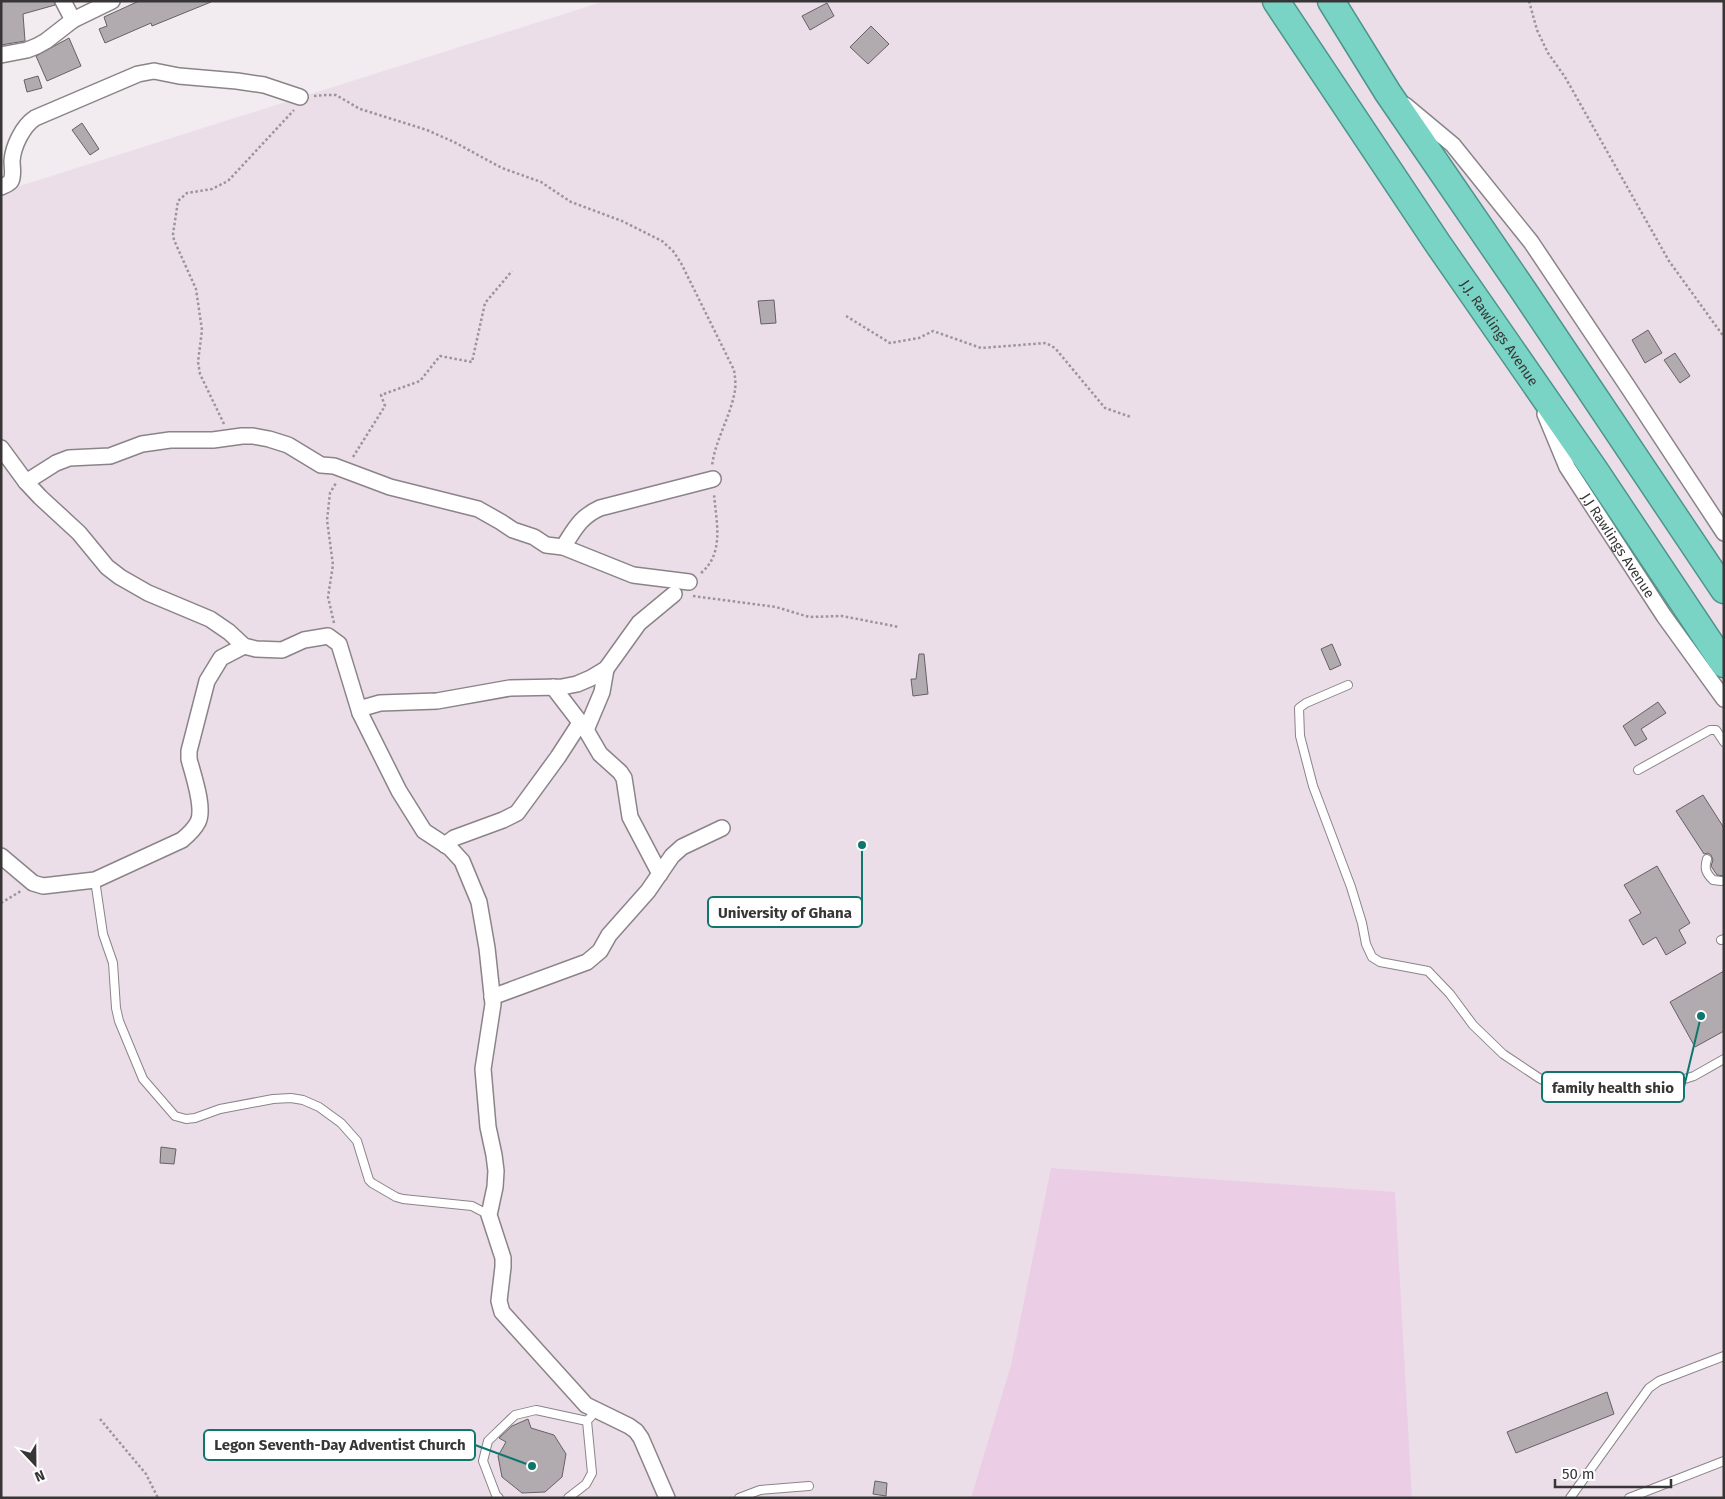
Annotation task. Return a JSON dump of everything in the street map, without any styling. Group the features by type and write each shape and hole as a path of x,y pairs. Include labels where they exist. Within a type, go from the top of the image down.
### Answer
{"highway":[{"name":"J.J. Rawlings Avenue","path":"1276,1 1724,664"},
{"path":"1331,1 1388,93 1522,287 1724,590"}],"street":[{"path":"63,1 74,20"},
{"path":"1,55 37,46 74,20 112,1"},
{"path":"1,187 9,183 12,178 13,154 29,122 138,74 154,71 179,76 237,81 264,85 300,97"},
{"path":"1388,93 1453,145 1530,242 1724,533"},
{"name":"J.J Rawlings Avenue","path":"1533,382 1567,467 1664,616 1724,699"},
{"path":"26,482 56,463 69,458 110,456 142,444 170,440 213,440 253,436 270,439 293,448 321,465 334,466 390,487 478,509 513,530 534,537 546,546 564,548 633,575 689,582"},
{"path":"1,448 26,482 79,533 107,567 120,577 148,593 210,619 230,632 244,646 256,649 282,650 304,640 328,636 339,644 360,713 375,745 418,824 429,836 457,854 462,861 479,902 487,948 492,998 492,1015 483,1069 488,1128 496,1171 489,1215 503,1258 499,1301 502,1312 586,1405 592,1416 629,1426 636,1430 667,1498"},
{"path":"564,548 581,520 589,513 600,508 713,479"},
{"path":"360,713 366,708 380,703 437,701 510,688 553,687 577,684 606,669 638,623 674,594"},
{"path":"1,856 33,884 43,886 95,880 182,840 199,822 201,810 189,751 204,688 221,658 244,646"},
{"path":"445,845 454,838 517,813 583,727 602,692 606,669"},
{"path":"553,687 583,727 600,754 624,778 630,818 660,874"},
{"path":"492,998 594,958 612,930 643,896 672,856 682,848 722,828"}],"lane":[{"path":"1348,685 1306,703 1300,708 1300,736 1313,786 1351,887 1366,944 1372,957 1380,962 1428,971 1450,994 1474,1025 1502,1054 1538,1078 1562,1090 1587,1094 1641,1093 1694,1076 1724,1059"},
{"path":"1638,770 1710,730 1716,730 1724,742"},
{"path":"1707,860 1705,867 1707,874 1713,880 1721,881"},
{"path":"95,880 103,934 114,963 115,997 119,1021 143,1079 175,1116 186,1119 195,1118 220,1109 273,1099 291,1098 303,1100 320,1107 341,1122 351,1132 357,1141 366,1174 372,1184 403,1199 472,1206 489,1215"},
{"path":"1570,1498 1649,1388 1659,1381 1724,1356"},
{"path":"499,1498 496,1495 483,1462 488,1441 515,1415 536,1410 592,1416 592,1472 586,1484 568,1498"},
{"path":"1629,1498 1724,1461"},
{"path":"739,1498 760,1490 808,1486"}],"path":[{"path":"1528,1 1537,30 1548,54 1565,78 1670,261 1724,337"},
{"path":"230,437 200,374 198,362 202,330 196,289 173,234 178,201 187,193 212,189 228,181 293,112 300,97 326,94 336,95 360,109 427,130 502,168 541,182 571,202 622,221 662,241 672,251 681,264 734,370 736,388 712,465 717,543 714,557 706,568 689,582"},
{"path":"350,462 385,406 381,395 420,381 440,356 472,362 485,303 512,271"},
{"path":"846,316 890,343 919,338 933,331 981,348 1046,343 1055,348 1105,408 1132,417"},
{"path":"335,625 328,597 334,565 327,520 330,494 340,478"},
{"path":"674,594 776,608 809,616 842,616 899,627"},
{"path":"1,903 33,884"},
{"path":"100,1419 146,1474 158,1498"}],"shaded area":[{"path":"605,1 1724,1 1724,1498 1,1498 1,192"},
{"path":"1051,1168 1395,1192 1412,1498 971,1498 1011,1365"}],"building":[{"path":"1,1 54,1 55,5 23,14 25,41 1,45"},
{"path":"139,1 211,2 152,26 151,23 105,43 99,29 107,26 104,17"},
{"path":"827,3 834,16 810,30 802,16"},
{"path":"871,26 889,44 868,64 850,47"},
{"path":"69,38 81,66 47,81 36,56"},
{"path":"38,76 42,88 27,92 24,80"},
{"path":"82,123 99,149 90,155 72,130"},
{"path":"774,300 776,323 761,324 758,301"},
{"path":"1648,330 1662,353 1645,363 1632,340"},
{"path":"1675,353 1690,376 1680,383 1664,360"},
{"path":"1332,644 1341,665 1330,670 1321,649"},
{"path":"919,654 924,654 928,694 913,696 911,679 916,679"},
{"path":"1658,702 1666,713 1641,729 1647,739 1635,746 1623,726"},
{"path":"1703,795 1724,828 1724,876 1717,875 1711,866 1713,860 1711,855 1708,853 1704,854 1676,811"},
{"path":"1657,866 1690,923 1679,930 1686,943 1666,955 1656,937 1643,945 1629,920 1641,913 1624,885"},
{"path":"1724,971 1724,1031 1695,1047 1670,1002"},
{"path":"161,1147 176,1149 174,1164 160,1163"},
{"path":"1607,1392 1614,1414 1516,1453 1507,1432"},
{"path":"528,1419 531,1428 554,1435 566,1454 562,1477 545,1492 522,1493 502,1477 498,1456 506,1442 499,1438 512,1426"},
{"path":"875,1481 887,1483 886,1496 873,1494"}],"place":[{"name":"University of Ghana","path":"862,845"},
{"name":"family health shio","path":"1701,1016"},
{"name":"Legon Seventh-Day Adventist Church","path":"532,1466"}]}
